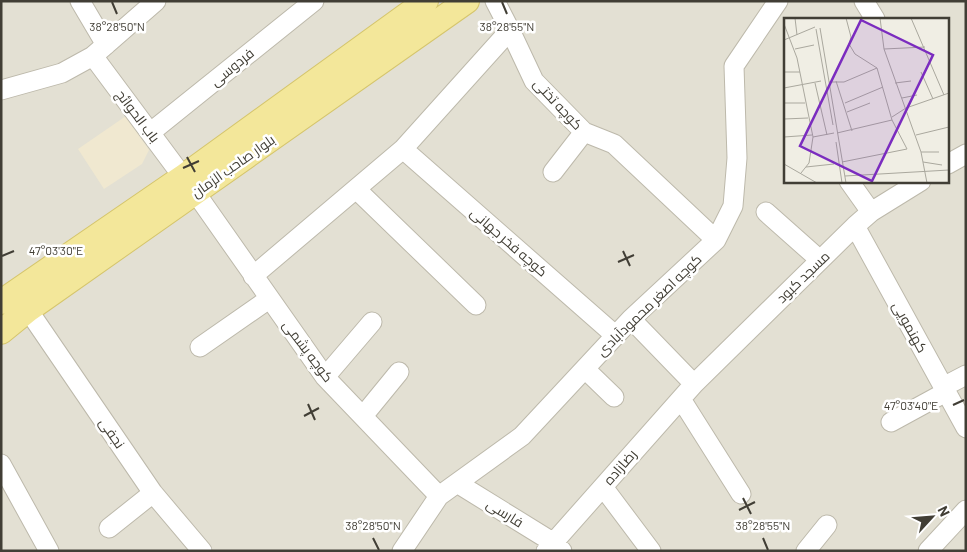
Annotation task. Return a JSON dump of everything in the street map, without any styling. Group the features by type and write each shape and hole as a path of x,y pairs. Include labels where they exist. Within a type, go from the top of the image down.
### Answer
{"main road":[{"name":"بلوار صاحب الزمان","path":"1,332 426,1"},
{"name":"بلوار صاحب الزمان","path":"1,302 189,184 467,1"}],"street":[{"name":"باب الحوائج","path":"80,1 100,50 150,132 189,184"},
{"path":"1,90 62,72 100,50 156,1"},
{"name":"فردوسی","path":"150,132 314,1"},
{"name":"کوچه تختی","path":"495,1 534,81 584,132 614,144 716,240"},
{"name":"کوچه اصغر محمودآبادی","path":"402,551 438,496 522,436 631,319 716,240 733,206 737,158 734,66 778,1"},
{"path":"864,1 874,18"},
{"path":"253,276 403,148 510,30"},
{"path":"553,172 584,132"},
{"name":"کوچه فخر جهانی","path":"403,148 616,336"},
{"path":"950,163 966,154"},
{"path":"850,182 871,212"},
{"name":"مسجد کبود","path":"694,384 855,226 871,212 919,182"},
{"name":"کوچه پشمی","path":"189,184 325,377 438,496"},
{"path":"356,189 476,305"},
{"path":"766,212 820,260"},
{"name":"کهنمویی","path":"855,226 966,428"},
{"path":"200,347 269,299"},
{"name":"نجفی","path":"28,310 153,493 202,551"},
{"path":"631,319 694,384"},
{"path":"325,377 372,322"},
{"path":"585,369 614,397"},
{"path":"362,416 399,372"},
{"path":"891,422 945,390 966,375"},
{"name":"رضازاده","path":"554,548 603,487 694,384"},
{"path":"681,399 741,494"},
{"path":"1,464 49,551"},
{"name":"فارسی","path":"457,483 554,548"},
{"path":"603,487 651,551"},
{"path":"109,528 153,493"},
{"path":"928,551 966,510"},
{"path":"806,551 827,525"}],"shaded area":[{"path":"1,1 966,1 966,551 1,551"},
{"path":"126,116 149,150 142,164 104,189 78,149"}]}
